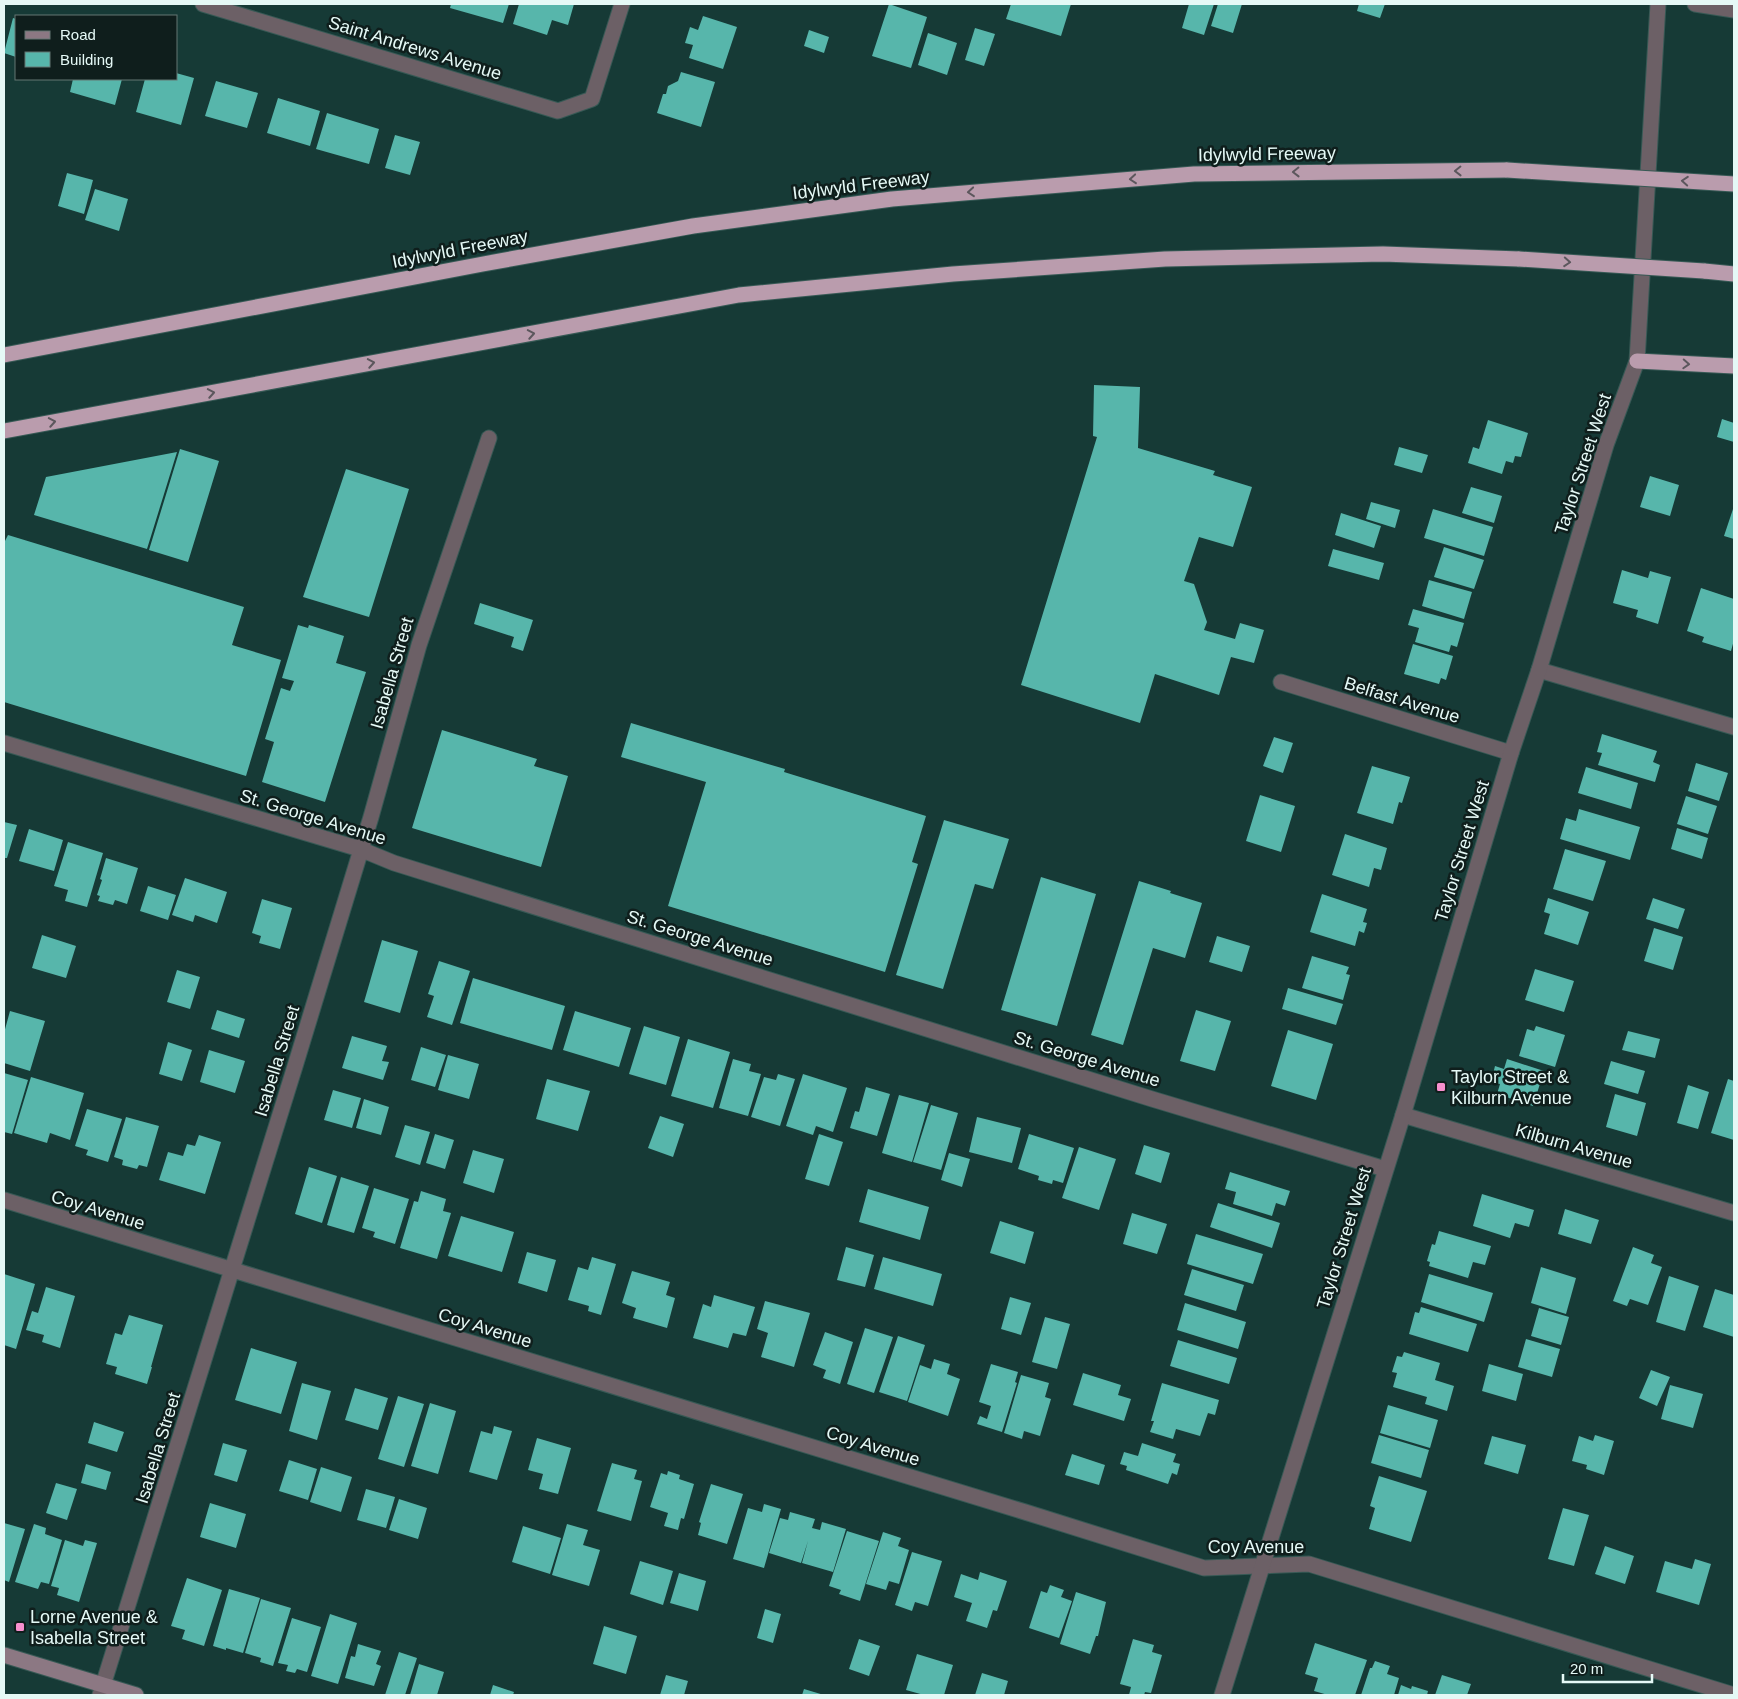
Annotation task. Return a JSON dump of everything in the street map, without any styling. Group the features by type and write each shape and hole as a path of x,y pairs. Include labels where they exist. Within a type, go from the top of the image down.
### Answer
{"highway":[{"name":"Idylwyld Freeway","path":"4,355 693,226 892,198 1194,174 1507,170 1734,184"},
{"path":"4,431 739,295 954,274 1165,259 1383,254 1519,259 1734,274"},
{"path":"1637,361 1734,366"}],"main road":[{"path":"4,1655 102,1690 136,1695"}],"street":[{"name":"Saint Andrews Avenue","path":"203,4 558,111 592,99 622,4"},
{"name":"Taylor Street West","path":"1222,1695 1403,1116 1511,753 1539,670 1606,445 1637,361 1658,4"},
{"path":"1695,4 1734,10"},
{"name":"Isabella Street","path":"102,1690 299,1054 419,645 488,438"},
{"path":"1539,670 1734,727"},
{"name":"Belfast Avenue","path":"1281,682 1511,753"},
{"name":"St. George Avenue","path":"4,743 360,849 404,866 1152,1099 1385,1169"},
{"name":"Kilburn Avenue","path":"1403,1116 1734,1213"},
{"name":"Coy Avenue","path":"4,1200 1204,1568 1309,1564 1734,1695"}],"building":[{"path":"451,4 509,4 503,23 450,8"},
{"path":"519,4 574,4 568,25 552,20 547,35 513,24"},
{"path":"889,4 927,17 911,68 872,56"},
{"path":"1011,4 1071,4 1061,36 1006,19"},
{"path":"1189,4 1214,4 1204,35 1182,28"},
{"path":"1218,4 1242,4 1233,33 1211,26"},
{"path":"1359,4 1385,4 1380,18 1357,11"},
{"path":"703,16 737,27 723,69 689,58 693,45 685,43 690,27 698,30"},
{"path":"13,18 15,19 15,57 4,53"},
{"path":"975,28 995,34 984,66 965,60"},
{"path":"809,30 829,37 824,53 804,46"},
{"path":"928,33 957,43 947,75 918,65"},
{"path":"681,72 715,82 701,127 657,113 663,94 666,94 668,86 678,81"},
{"path":"178,74 194,78 181,125 136,112 145,80 178,80"},
{"path":"73,80 122,80 115,105 70,92"},
{"path":"216,81 258,93 247,128 205,116"},
{"path":"278,98 320,111 310,146 267,133"},
{"path":"327,113 379,129 369,164 316,149"},
{"path":"395,135 420,142 410,175 385,168"},
{"path":"67,173 93,180 84,214 58,206"},
{"path":"95,189 128,199 119,231 85,220"},
{"path":"1094,385 1140,387 1138,448 1215,471 1213,475 1252,487 1233,547 1199,537 1184,581 1194,584 1207,622 1204,630 1235,639 1240,623 1264,630 1254,663 1231,657 1219,695 1155,674 1140,723 1021,685 1097,437 1093,436"},
{"path":"1722,419 1734,423 1734,442 1717,437"},
{"path":"1488,420 1528,433 1521,457 1515,456 1513,463 1506,461 1502,474 1468,463 1473,447 1479,449"},
{"path":"1399,447 1428,455 1422,473 1394,465"},
{"path":"180,449 219,461 188,562 149,550"},
{"path":"177,452 147,549 34,515 46,477"},
{"path":"346,469 409,489 369,617 303,597"},
{"path":"1650,476 1679,485 1670,516 1640,507"},
{"path":"1471,487 1502,496 1494,523 1462,513"},
{"path":"1371,502 1400,510 1395,528 1366,519"},
{"path":"1734,506 1734,539 1724,536"},
{"path":"1433,509 1493,527 1484,556 1424,538"},
{"path":"1341,513 1381,526 1374,548 1335,535"},
{"path":"8,535 244,607 232,645 281,660 246,776 4,702 4,543"},
{"path":"1444,547 1484,560 1474,589 1434,577"},
{"path":"1333,549 1384,563 1379,580 1328,566"},
{"path":"1622,570 1648,578 1650,571 1671,577 1658,624 1636,617 1638,610 1613,603"},
{"path":"1429,580 1472,592 1464,619 1422,606"},
{"path":"1701,588 1734,599 1734,640 1731,651 1702,642 1704,637 1687,631"},
{"path":"480,603 533,620 523,651 511,647 514,637 474,624"},
{"path":"1413,609 1464,623 1457,647 1451,645 1449,652 1415,642 1419,628 1408,625"},
{"path":"298,625 308,628 309,625 344,636 336,663 366,672 325,802 262,782 274,742 265,739 281,688 290,691 294,681 282,678"},
{"path":"1413,644 1453,656 1446,680 1441,678 1439,684 1404,674"},
{"path":"631,723 785,769 784,772 926,816 912,862 918,864 885,972 668,906 706,782 621,757"},
{"path":"442,730 537,759 534,766 568,776 541,867 412,828"},
{"path":"1602,734 1657,751 1653,762 1660,765 1655,782 1598,765 1602,753 1597,752"},
{"path":"1274,737 1293,743 1283,773 1263,766"},
{"path":"1696,763 1728,773 1719,801 1688,791"},
{"path":"1372,766 1410,777 1402,803 1399,802 1393,824 1357,813"},
{"path":"1586,767 1638,783 1631,809 1578,793"},
{"path":"1260,795 1295,806 1281,852 1246,841"},
{"path":"1686,796 1717,806 1708,834 1677,824"},
{"path":"1579,809 1640,827 1630,860 1560,839 1566,818 1576,821"},
{"path":"944,820 1009,839 993,889 975,884 943,989 896,975"},
{"path":"4,822 17,825 7,858 4,858"},
{"path":"1677,828 1708,838 1702,859 1671,849"},
{"path":"29,829 63,840 54,871 19,861"},
{"path":"1345,834 1387,848 1381,870 1374,868 1369,887 1332,875"},
{"path":"68,842 103,853 87,907 65,901 68,890 54,886"},
{"path":"1565,849 1606,861 1593,901 1553,889"},
{"path":"106,858 138,868 127,904 115,900 113,905 98,901 100,896 97,895"},
{"path":"1041,877 1096,894 1057,1026 1001,1010"},
{"path":"185,878 227,892 217,923 195,915 193,922 172,915"},
{"path":"1139,881 1202,903 1185,958 1153,948 1123,1045 1091,1035"},
{"path":"148,886 176,895 168,920 140,911"},
{"path":"1322,894 1367,909 1363,922 1367,923 1364,933 1359,931 1355,946 1310,932"},
{"path":"1548,898 1589,912 1578,945 1544,934 1550,914 1544,912"},
{"path":"1653,898 1685,909 1678,929 1646,919"},
{"path":"262,899 292,908 280,949 259,943 261,936 252,933"},
{"path":"1654,928 1683,937 1673,970 1644,961"},
{"path":"42,935 76,946 66,978 32,968"},
{"path":"1217,936 1250,946 1242,972 1209,962"},
{"path":"382,940 418,951 400,1013 364,1002"},
{"path":"1312,956 1349,967 1346,974 1350,975 1343,1000 1302,988"},
{"path":"439,961 470,971 452,1025 427,1017 434,996 428,994"},
{"path":"1535,969 1574,981 1564,1012 1525,1000"},
{"path":"177,970 200,977 190,1009 167,1002"},
{"path":"473,978 565,1006 552,1050 460,1023"},
{"path":"1288,988 1343,1004 1336,1025 1282,1009"},
{"path":"217,1010 245,1019 239,1038 211,1029"},
{"path":"1196,1010 1231,1021 1215,1071 1180,1061"},
{"path":"10,1011 45,1021 30,1071 4,1063 4,1033"},
{"path":"575,1011 631,1028 619,1067 563,1050"},
{"path":"644,1026 680,1037 666,1085 629,1074"},
{"path":"1536,1026 1565,1035 1555,1067 1519,1056 1527,1029 1534,1031"},
{"path":"1288,1030 1333,1044 1316,1100 1271,1086"},
{"path":"1628,1031 1660,1039 1655,1058 1622,1050"},
{"path":"352,1036 387,1046 382,1061 389,1062 383,1080 342,1068"},
{"path":"688,1039 730,1052 713,1108 671,1096"},
{"path":"168,1042 192,1050 182,1081 159,1074"},
{"path":"421,1047 446,1055 435,1087 411,1080"},
{"path":"209,1050 245,1061 235,1093 200,1082"},
{"path":"448,1055 479,1064 469,1099 438,1090"},
{"path":"733,1059 751,1064 749,1071 761,1074 748,1116 719,1108"},
{"path":"1507,1059 1544,1071 1533,1106 1497,1094 1500,1084 1491,1082 1495,1066 1504,1069"},
{"path":"1611,1061 1645,1071 1638,1094 1604,1084"},
{"path":"4,1073 28,1080 12,1134 4,1132"},
{"path":"778,1074 795,1079 780,1126 751,1117 764,1077 776,1080"},
{"path":"803,1074 847,1088 833,1132 816,1126 813,1135 786,1126"},
{"path":"31,1077 84,1093 70,1140 50,1133 47,1143 14,1133"},
{"path":"547,1079 590,1091 578,1131 536,1119"},
{"path":"1728,1079 1734,1081 1734,1140 1711,1133"},
{"path":"1688,1085 1709,1092 1698,1129 1677,1123"},
{"path":"866,1087 890,1094 877,1136 850,1128 855,1111 859,1112"},
{"path":"333,1090 361,1098 352,1128 324,1120"},
{"path":"1615,1094 1646,1103 1637,1136 1606,1127"},
{"path":"899,1095 929,1103 912,1162 882,1153"},
{"path":"364,1099 389,1107 381,1135 356,1128"},
{"path":"931,1105 958,1113 941,1170 913,1162"},
{"path":"87,1109 122,1119 108,1162 86,1155 88,1150 75,1146"},
{"path":"660,1116 684,1124 673,1157 648,1148"},
{"path":"126,1117 159,1126 147,1167 139,1165 137,1169 122,1165 123,1160 114,1157"},
{"path":"977,1117 1021,1128 1012,1163 969,1152"},
{"path":"405,1125 430,1132 420,1165 395,1157"},
{"path":"435,1134 454,1140 445,1169 426,1163"},
{"path":"819,1134 843,1142 829,1186 805,1179"},
{"path":"1029,1134 1074,1148 1063,1183 1053,1180 1052,1184 1038,1180 1039,1176 1018,1169"},
{"path":"199,1135 221,1142 205,1194 159,1180 168,1152 183,1156 187,1144 195,1146"},
{"path":"1144,1145 1170,1153 1161,1183 1135,1174"},
{"path":"1079,1147 1116,1159 1099,1210 1062,1198"},
{"path":"473,1150 504,1159 494,1193 463,1183"},
{"path":"949,1153 970,1159 962,1187 941,1180"},
{"path":"309,1167 337,1176 322,1223 295,1214"},
{"path":"1230,1172 1290,1191 1285,1206 1276,1203 1272,1216 1233,1204 1236,1192 1225,1189"},
{"path":"341,1177 369,1186 354,1233 327,1225"},
{"path":"374,1188 409,1199 395,1244 373,1237 375,1232 362,1228"},
{"path":"868,1189 929,1207 920,1240 859,1222"},
{"path":"421,1191 446,1199 443,1211 451,1213 437,1259 400,1248 414,1201 418,1202"},
{"path":"1482,1194 1534,1210 1529,1227 1515,1223 1510,1238 1473,1226"},
{"path":"1218,1203 1280,1223 1272,1248 1210,1227"},
{"path":"1565,1209 1599,1220 1591,1244 1558,1234"},
{"path":"1132,1213 1167,1224 1157,1254 1123,1244"},
{"path":"461,1216 514,1232 502,1272 448,1256"},
{"path":"1000,1221 1034,1232 1025,1264 990,1253"},
{"path":"1439,1231 1491,1246 1485,1265 1473,1262 1468,1278 1429,1266 1430,1262 1427,1261 1432,1244 1435,1245"},
{"path":"1196,1234 1263,1254 1253,1284 1187,1264"},
{"path":"846,1247 874,1255 865,1287 837,1280"},
{"path":"1633,1247 1654,1255 1651,1263 1662,1267 1648,1305 1630,1299 1627,1306 1613,1301"},
{"path":"527,1252 556,1260 547,1292 518,1283"},
{"path":"592,1257 616,1264 601,1315 588,1311 589,1306 568,1300 578,1267 588,1270"},
{"path":"883,1257 942,1274 933,1306 874,1289"},
{"path":"1541,1267 1576,1278 1566,1314 1531,1303"},
{"path":"1192,1269 1244,1285 1236,1311 1184,1295"},
{"path":"632,1271 670,1282 666,1295 675,1298 667,1328 633,1318 636,1308 622,1303"},
{"path":"4,1274 35,1284 16,1349 4,1345"},
{"path":"1429,1274 1493,1293 1484,1322 1421,1302"},
{"path":"1669,1276 1699,1286 1685,1331 1656,1322"},
{"path":"46,1287 75,1296 60,1348 42,1342 44,1335 26,1330 32,1311 38,1313"},
{"path":"1715,1289 1734,1295 1734,1337 1703,1327"},
{"path":"714,1295 755,1307 746,1336 733,1333 728,1348 693,1338 703,1304 711,1307"},
{"path":"1010,1297 1031,1303 1021,1335 1001,1329"},
{"path":"765,1301 810,1313 794,1367 761,1357 768,1333 757,1329"},
{"path":"1185,1303 1246,1322 1238,1349 1177,1330"},
{"path":"1421,1307 1477,1324 1468,1352 1409,1334 1415,1312 1419,1313"},
{"path":"1539,1308 1569,1317 1561,1345 1531,1336"},
{"path":"129,1315 163,1325 147,1384 115,1374 117,1367 106,1364 115,1333 122,1335"},
{"path":"1045,1317 1070,1324 1057,1369 1032,1362"},
{"path":"865,1328 893,1337 874,1393 847,1384"},
{"path":"825,1332 853,1342 840,1384 823,1378 826,1370 813,1365"},
{"path":"898,1336 925,1345 907,1401 879,1392"},
{"path":"1526,1339 1560,1349 1552,1377 1518,1367"},
{"path":"1178,1340 1237,1358 1229,1384 1170,1366"},
{"path":"251,1348 297,1362 281,1414 235,1400"},
{"path":"1404,1352 1440,1363 1435,1380 1454,1386 1447,1411 1425,1404 1427,1397 1393,1387 1397,1373 1392,1372 1397,1356 1402,1357"},
{"path":"934,1359 950,1364 947,1374 960,1379 948,1416 908,1402 920,1365 931,1369"},
{"path":"991,1364 1018,1372 1015,1382 1017,1383 1002,1432 977,1424 980,1416 987,1419 991,1406 979,1402"},
{"path":"1489,1364 1523,1374 1516,1401 1482,1391"},
{"path":"1651,1370 1670,1377 1657,1406 1639,1398"},
{"path":"1083,1373 1121,1385 1118,1395 1131,1399 1124,1421 1073,1405"},
{"path":"1021,1375 1049,1383 1045,1397 1051,1399 1040,1436 1024,1431 1022,1439 1004,1433"},
{"path":"302,1383 331,1391 317,1440 289,1431"},
{"path":"1162,1383 1219,1400 1215,1415 1208,1413 1200,1436 1176,1429 1173,1439 1150,1432 1154,1421 1151,1421"},
{"path":"1670,1385 1703,1394 1693,1428 1661,1419"},
{"path":"355,1388 388,1398 378,1430 345,1420"},
{"path":"398,1396 424,1404 404,1467 378,1459"},
{"path":"430,1403 456,1411 438,1474 411,1466"},
{"path":"1388,1405 1438,1420 1430,1448 1380,1433"},
{"path":"94,1422 124,1432 117,1452 88,1443"},
{"path":"494,1426 512,1431 497,1480 469,1472 481,1431 492,1434"},
{"path":"1379,1435 1429,1450 1421,1478 1371,1463"},
{"path":"1595,1435 1614,1441 1604,1475 1586,1469 1587,1465 1572,1461 1579,1436 1593,1441"},
{"path":"1492,1436 1526,1445 1518,1474 1484,1464"},
{"path":"537,1438 571,1448 558,1494 539,1489 543,1474 528,1470"},
{"path":"223,1443 247,1450 237,1482 214,1475"},
{"path":"1142,1443 1176,1454 1173,1462 1180,1464 1177,1475 1172,1473 1168,1484 1126,1470 1127,1466 1120,1464 1124,1452 1138,1456"},
{"path":"1072,1454 1105,1465 1099,1485 1065,1475"},
{"path":"289,1460 317,1469 308,1500 279,1491"},
{"path":"612,1463 637,1470 634,1479 642,1481 631,1521 597,1511"},
{"path":"86,1464 111,1472 106,1490 81,1483"},
{"path":"321,1467 352,1477 341,1512 310,1502"},
{"path":"668,1471 680,1475 679,1479 694,1484 684,1519 681,1518 678,1530 664,1526 668,1513 650,1507 661,1473 667,1475"},
{"path":"1379,1476 1427,1491 1411,1542 1369,1529 1375,1508 1370,1506"},
{"path":"56,1483 77,1489 67,1520 46,1513"},
{"path":"711,1484 743,1494 727,1544 698,1535 701,1523 699,1522"},
{"path":"366,1489 395,1497 386,1528 357,1520"},
{"path":"399,1499 427,1508 418,1539 389,1530"},
{"path":"210,1503 246,1514 236,1548 200,1537"},
{"path":"764,1504 781,1509 764,1568 733,1559 748,1508 762,1512"},
{"path":"1563,1508 1589,1515 1574,1566 1548,1559"},
{"path":"790,1512 815,1519 812,1528 820,1530 822,1522 846,1529 833,1572 802,1563 808,1541 801,1563 769,1553 780,1518 788,1520"},
{"path":"4,1523 25,1529 9,1582 4,1580"},
{"path":"34,1524 46,1528 45,1534 62,1540 49,1584 41,1582 38,1589 15,1582"},
{"path":"567,1524 588,1530 583,1545 600,1550 589,1586 552,1575"},
{"path":"523,1526 561,1538 550,1574 512,1562"},
{"path":"847,1531 879,1541 860,1601 839,1594 841,1590 829,1586"},
{"path":"883,1532 901,1538 898,1546 909,1550 899,1584 889,1581 886,1590 866,1584"},
{"path":"65,1540 83,1546 85,1540 97,1543 79,1602 57,1595 59,1588 51,1586"},
{"path":"1605,1546 1634,1556 1625,1584 1595,1574"},
{"path":"912,1552 942,1561 928,1606 915,1602 912,1611 895,1605"},
{"path":"1695,1559 1711,1564 1699,1605 1656,1592 1665,1561 1692,1569"},
{"path":"640,1561 673,1571 663,1605 630,1594"},
{"path":"980,1572 1007,1581 997,1611 993,1610 987,1628 966,1621 972,1603 954,1597 961,1574 978,1580"},
{"path":"679,1573 706,1581 698,1611 670,1603"},
{"path":"187,1578 222,1590 204,1646 182,1639 185,1630 171,1626"},
{"path":"1050,1585 1064,1590 1061,1597 1072,1601 1059,1638 1029,1628 1041,1591 1047,1593"},
{"path":"229,1589 260,1598 243,1653 213,1646"},
{"path":"1076,1592 1106,1602 1098,1636 1096,1636 1090,1654 1060,1644"},
{"path":"261,1599 291,1608 273,1666 260,1662 261,1658 245,1653"},
{"path":"765,1609 781,1614 773,1643 757,1638"},
{"path":"330,1614 357,1623 338,1684 311,1676"},
{"path":"292,1618 321,1627 307,1672 297,1669 295,1673 286,1671 288,1665 278,1663"},
{"path":"604,1626 637,1636 626,1674 593,1664"},
{"path":"859,1639 880,1646 869,1676 849,1669"},
{"path":"1133,1639 1154,1645 1152,1652 1162,1655 1151,1693 1145,1692 1144,1695 1129,1695 1131,1687 1120,1684"},
{"path":"1315,1643 1367,1660 1355,1695 1328,1695 1314,1691 1318,1678 1305,1674"},
{"path":"358,1644 381,1651 376,1664 381,1666 374,1686 345,1678 351,1656 355,1657"},
{"path":"399,1652 417,1658 405,1695 385,1695"},
{"path":"917,1654 953,1665 944,1695 924,1695 906,1690"},
{"path":"1375,1661 1390,1666 1387,1674 1399,1678 1394,1695 1361,1695 1370,1668 1372,1668"},
{"path":"419,1664 444,1672 437,1695 410,1695"},
{"path":"982,1673 1008,1681 1004,1695 975,1695"},
{"path":"666,1675 688,1681 684,1695 660,1695"},
{"path":"1442,1675 1471,1684 1467,1695 1435,1695"},
{"path":"493,1685 514,1692 513,1695 490,1695"},
{"path":"1401,1685 1411,1689 1412,1686 1428,1691 1427,1695 1398,1695"},
{"path":"804,1689 824,1695 802,1695"}],"place":[{"name":"Taylor Street & Kilburn Avenue","path":"1441,1087"},
{"name":"Lorne Avenue & Isabella Street","path":"20,1627"}]}
